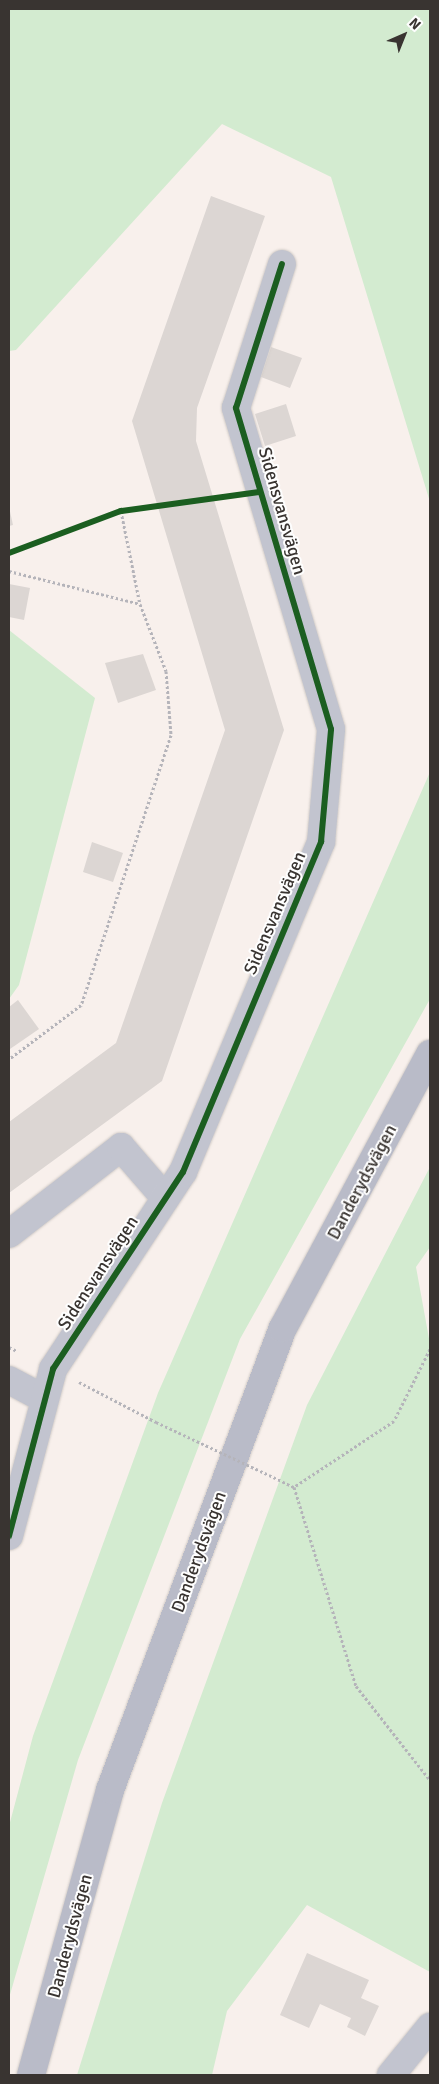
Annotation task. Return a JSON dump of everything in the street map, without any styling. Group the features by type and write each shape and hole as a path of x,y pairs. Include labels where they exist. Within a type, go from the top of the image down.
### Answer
{"main road":[{"name":"Danderydsvägen","path":"32,2075 110,1790 283,1328 430,1054"}],"street":[{"name":"Sidensvansvägen","path":"9,1536 53,1369 183,1172 321,842 330,729 236,408 282,264"},
{"path":"9,1234 121,1147 165,1198"},
{"path":"9,1380 44,1399"},
{"path":"391,2075 430,2026"}],"path":[{"path":"9,553 121,511 140,604 166,671 171,735 81,1005 9,1059"},
{"path":"9,571 140,604"},
{"path":"9,1347 156,1422 294,1487 356,1686 430,1780"},
{"path":"294,1487 394,1421 430,1349"}],"green space":[{"path":"9,9 430,9 430,502 331,177 222,124 16,350 9,351"},
{"path":"9,630 95,698 19,985 9,999"},
{"path":"430,772 430,999 240,1339 78,1760 9,1998 9,1826 33,1736 158,1393"},
{"path":"430,1167 430,1247 416,1267 430,1344 430,1972 307,1905 227,2011 212,2075 77,2075 162,1803 307,1405"}],"building":[{"path":"211,196 265,216 197,408 196,441 284,730 162,1081 9,1193 9,1122 116,1043 225,730 132,421"},
{"path":"271,347 302,358 290,388 261,377"},
{"path":"286,404 296,436 265,446 255,414"},
{"path":"9,507 13,525 9,526"},
{"path":"9,584 30,588 24,620 9,617"},
{"path":"143,654 156,690 118,703 105,663"},
{"path":"92,842 123,853 113,882 83,872"},
{"path":"18,1000 39,1029 10,1049 9,1007"},
{"path":"307,1953 369,1980 361,1998 379,2006 365,2036 347,2027 351,2018 320,2004 309,2028 280,2015"}],"cycle path":[{"path":"9,1536 53,1369 183,1172 321,842 331,729 236,408 282,264"},
{"path":"9,553 121,511 260,492"}]}
